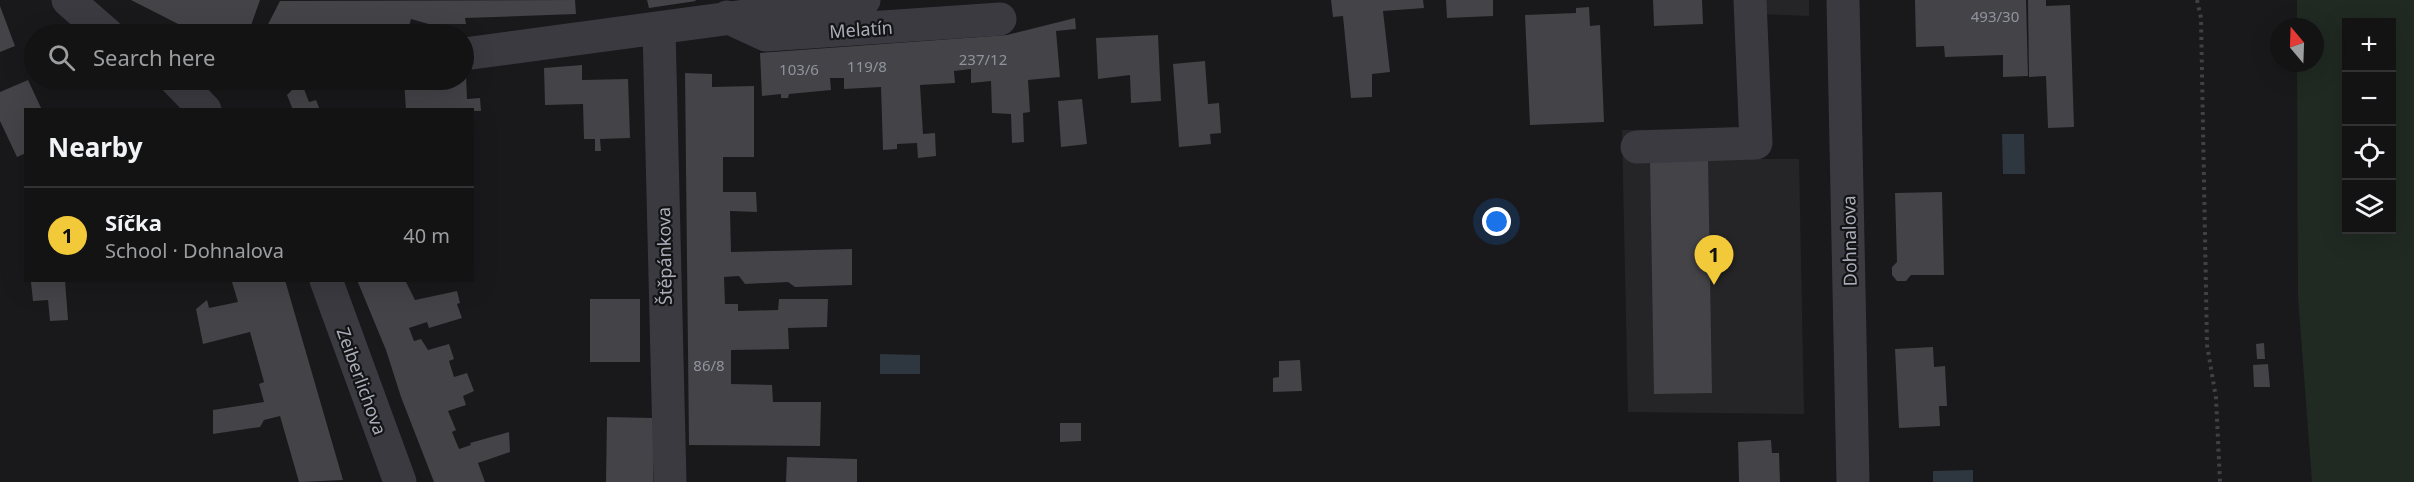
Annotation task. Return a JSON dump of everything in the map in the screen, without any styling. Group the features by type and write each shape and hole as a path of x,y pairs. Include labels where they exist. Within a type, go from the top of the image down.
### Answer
{"street":[{"path":"68,0 96,24"},
{"name":"Melatín","path":"474,53 864,0"},
{"path":"1637,147 1756,143 1750,0"},
{"name":"Dohnalova","path":"1843,0 1853,482"},
{"name":"Melatín","path":"727,17 766,35 999,19"},
{"name":"Štěpánkova","path":"659,29 670,482"},
{"path":"189,90 203,108"},
{"name":"Zeiberlichova","path":"327,282 400,482"}],"path":[{"path":"2197,0 2201,18 2207,345 2216,398 2220,482"}],"shaded area":[{"path":"1762,0 1809,0 1809,16 1762,14"},
{"path":"2297,0 2414,0 2414,482 2312,482 2298,297 2297,72 2324,72 2324,18 2297,18"},
{"path":"1720,129 1720,159 1799,159 1804,414 1628,412 1622,130"},
{"path":"2002,134 2024,134 2025,174 2003,174"},
{"path":"880,354 920,355 920,374 880,374"},
{"path":"1973,470 1973,482 1933,482 1933,471"}],"building":[{"path":"131,0 260,0 252,24 178,24"},
{"path":"575,0 576,14 465,18 466,24 429,24 411,19 410,24 268,24 280,1"},
{"path":"647,0 695,0 696,1 649,8"},
{"path":"1331,0 1423,0 1424,8 1383,11 1390,72 1372,74 1372,97 1351,98 1343,16 1333,17"},
{"path":"1446,0 1493,0 1493,16 1447,18"},
{"path":"1653,0 1702,0 1703,24 1654,26"},
{"path":"1915,0 2026,0 2028,76 2003,77 2003,55 1945,57 1944,46 1916,47"},
{"path":"2028,0 2046,0 2046,6 2070,5 2074,127 2048,128 2046,76 2029,77"},
{"path":"0,6 15,46 0,52"},
{"path":"1589,7 1590,26 1600,25 1604,122 1530,125 1525,15 1576,13 1576,8"},
{"path":"1075,18 1076,29 1056,31 1060,77 1028,80 1030,112 1023,113 1024,142 1012,143 1011,114 992,113 991,81 971,83 971,69 954,71 955,83 920,85 923,134 935,133 936,156 918,158 917,143 897,144 897,149 883,150 881,87 844,89 844,78 830,78 831,90 789,94 788,98 781,98 781,94 762,96 760,53 1007,35"},
{"path":"1158,35 1161,101 1131,103 1130,75 1098,79 1096,38"},
{"path":"1205,61 1208,104 1219,103 1221,133 1210,134 1211,144 1179,147 1173,64"},
{"path":"582,65 582,80 628,79 630,138 600,139 601,151 595,151 595,139 584,139 583,104 545,105 544,68"},
{"path":"685,73 712,74 712,87 754,86 754,157 723,157 723,192 756,192 757,212 730,211 731,252 852,249 852,285 795,287 788,282 745,284 739,276 724,277 725,304 738,304 738,311 778,310 779,299 828,299 827,327 788,328 789,349 731,350 731,384 772,385 773,402 821,402 820,446 689,445"},
{"path":"24,82 24,90 33,90 41,108 24,108 24,154 17,157 0,121 0,92"},
{"path":"292,90 304,90 309,102 316,100 319,108 292,108 287,95"},
{"path":"405,90 467,90 467,99 480,98 481,111 474,111 474,108 406,108"},
{"path":"1082,99 1087,144 1061,147 1058,101"},
{"path":"1708,159 1712,393 1654,394 1650,160"},
{"path":"1942,192 1944,275 1911,275 1906,281 1897,281 1892,275 1892,267 1897,262 1895,193"},
{"path":"31,282 65,282 68,320 50,321 48,300 33,301"},
{"path":"232,282 286,282 343,480 299,482 280,416 264,420 260,427 213,434 213,410 264,402 259,384 264,382 250,332 203,344 196,309 207,300 209,308 238,302"},
{"path":"358,282 406,282 415,300 457,291 460,303 457,304 462,318 429,328 427,322 409,328 414,341 421,339 428,350 449,344 454,359 449,361 454,377 467,373 474,391 463,396 466,405 448,411 456,430 452,432 459,449 471,445 470,443 509,432 510,452 478,463 485,482 434,482 401,397 386,350"},
{"path":"590,299 640,299 640,362 590,362"},
{"path":"2264,343 2265,359 2257,359 2256,344"},
{"path":"1933,347 1934,367 1945,366 1947,406 1939,406 1940,426 1899,428 1895,349"},
{"path":"1300,360 1302,391 1273,392 1273,378 1279,377 1279,361"},
{"path":"2268,364 2270,387 2254,387 2253,365"},
{"path":"607,417 653,418 653,482 606,482"},
{"path":"1060,423 1081,423 1081,441 1060,442"},
{"path":"1771,440 1772,453 1779,453 1780,482 1739,482 1738,442"},
{"path":"787,457 857,459 857,482 786,482"}],"place":[{"name":"Síčka","path":"1714,285"}]}
